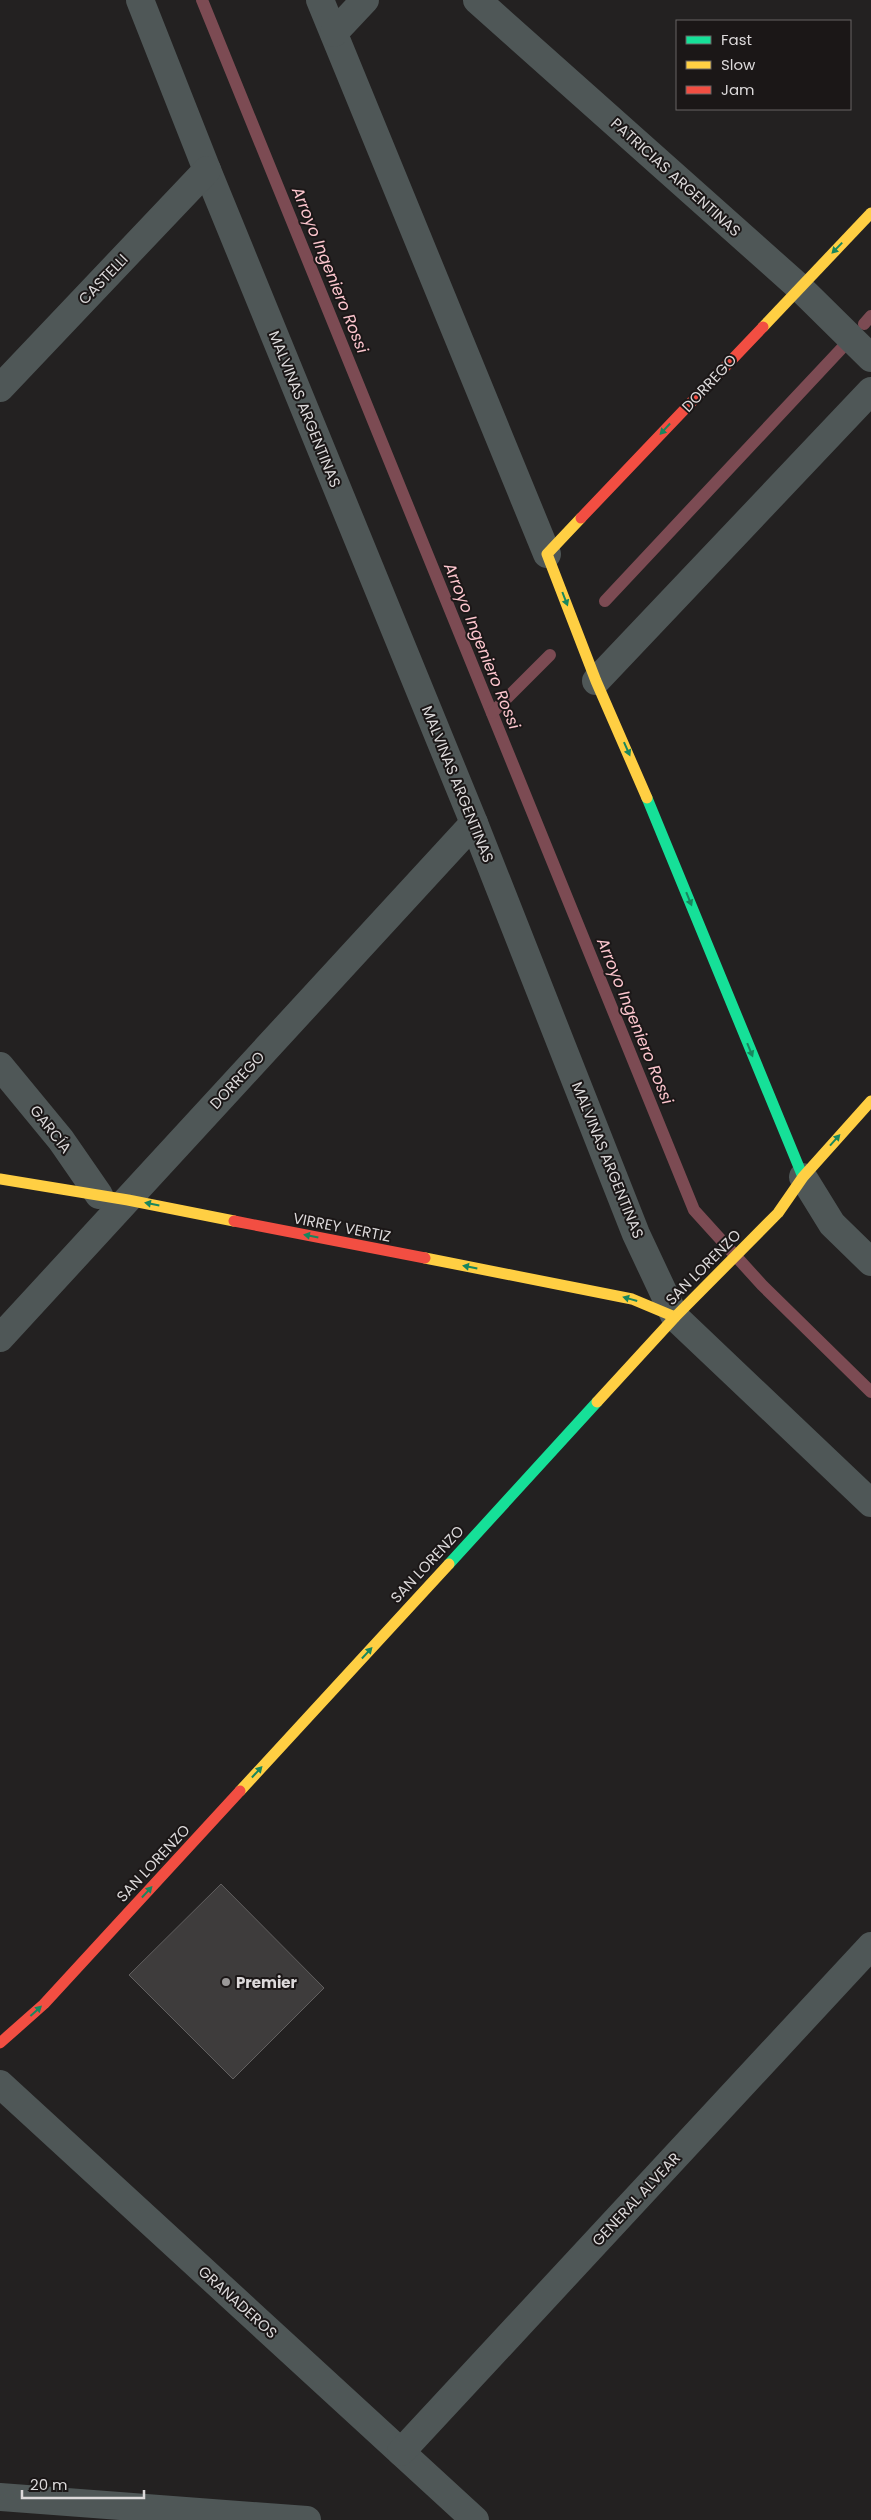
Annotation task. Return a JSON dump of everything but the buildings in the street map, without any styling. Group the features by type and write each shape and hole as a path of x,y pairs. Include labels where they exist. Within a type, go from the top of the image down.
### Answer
{"street":[{"name":"MALVINAS ARGENTINAS","path":"140,0 207,170 474,822 636,1234 675,1317 871,1503"},
{"path":"320,0 547,554 596,682 634,766 802,1177 832,1224 871,1262"},
{"path":"334,33 365,0"},
{"name":"PATRICIAS ARGENTINAS","path":"477,0 799,288 871,358"},
{"name":"CASTELLI","path":"0,388 207,170"},
{"name":"DORREGO","path":"547,554 871,213"},
{"path":"596,682 871,392"},
{"name":"DORREGO","path":"0,1338 474,822"},
{"name":"GARCÍA","path":"0,1066 61,1140 99,1195"},
{"name":"SAN LORENZO","path":"0,2043 44,2004 675,1317 778,1213 802,1177 871,1101"},
{"name":"VIRREY VERTIZ","path":"0,1179 128,1200 632,1299 675,1317"},
{"name":"GENERAL ALVEAR","path":"401,2452 871,1946"},
{"name":"GRANADEROS","path":"0,2084 475,2520"},
{"path":"0,2497 307,2520"}],"waterway":[{"name":"Arroyo Ingeniero Rossi","path":"202,0 694,1210 762,1285 871,1392"},
{"path":"864,324 871,316"},
{"path":"605,601 842,348"},
{"path":"492,713 550,655"}],"traffic: fast":[{"path":"647,798 803,1177"},
{"path":"449,1564 597,1402"}],"traffic: slow":[{"path":"763,327 871,213"},
{"path":"581,518 547,554 596,681 647,798"},
{"path":"597,1402 675,1317 778,1213 803,1177 871,1101"},
{"path":"0,1179 128,1200 234,1221"},
{"path":"425,1258 632,1299 675,1317"},
{"path":"240,1791 449,1564"}],"traffic: jam":[{"path":"581,518 763,327"},
{"path":"234,1221 425,1258"},
{"path":"0,2043 44,2004 240,1791"}],"place":[{"name":"Premier","path":"226,1982"}]}
